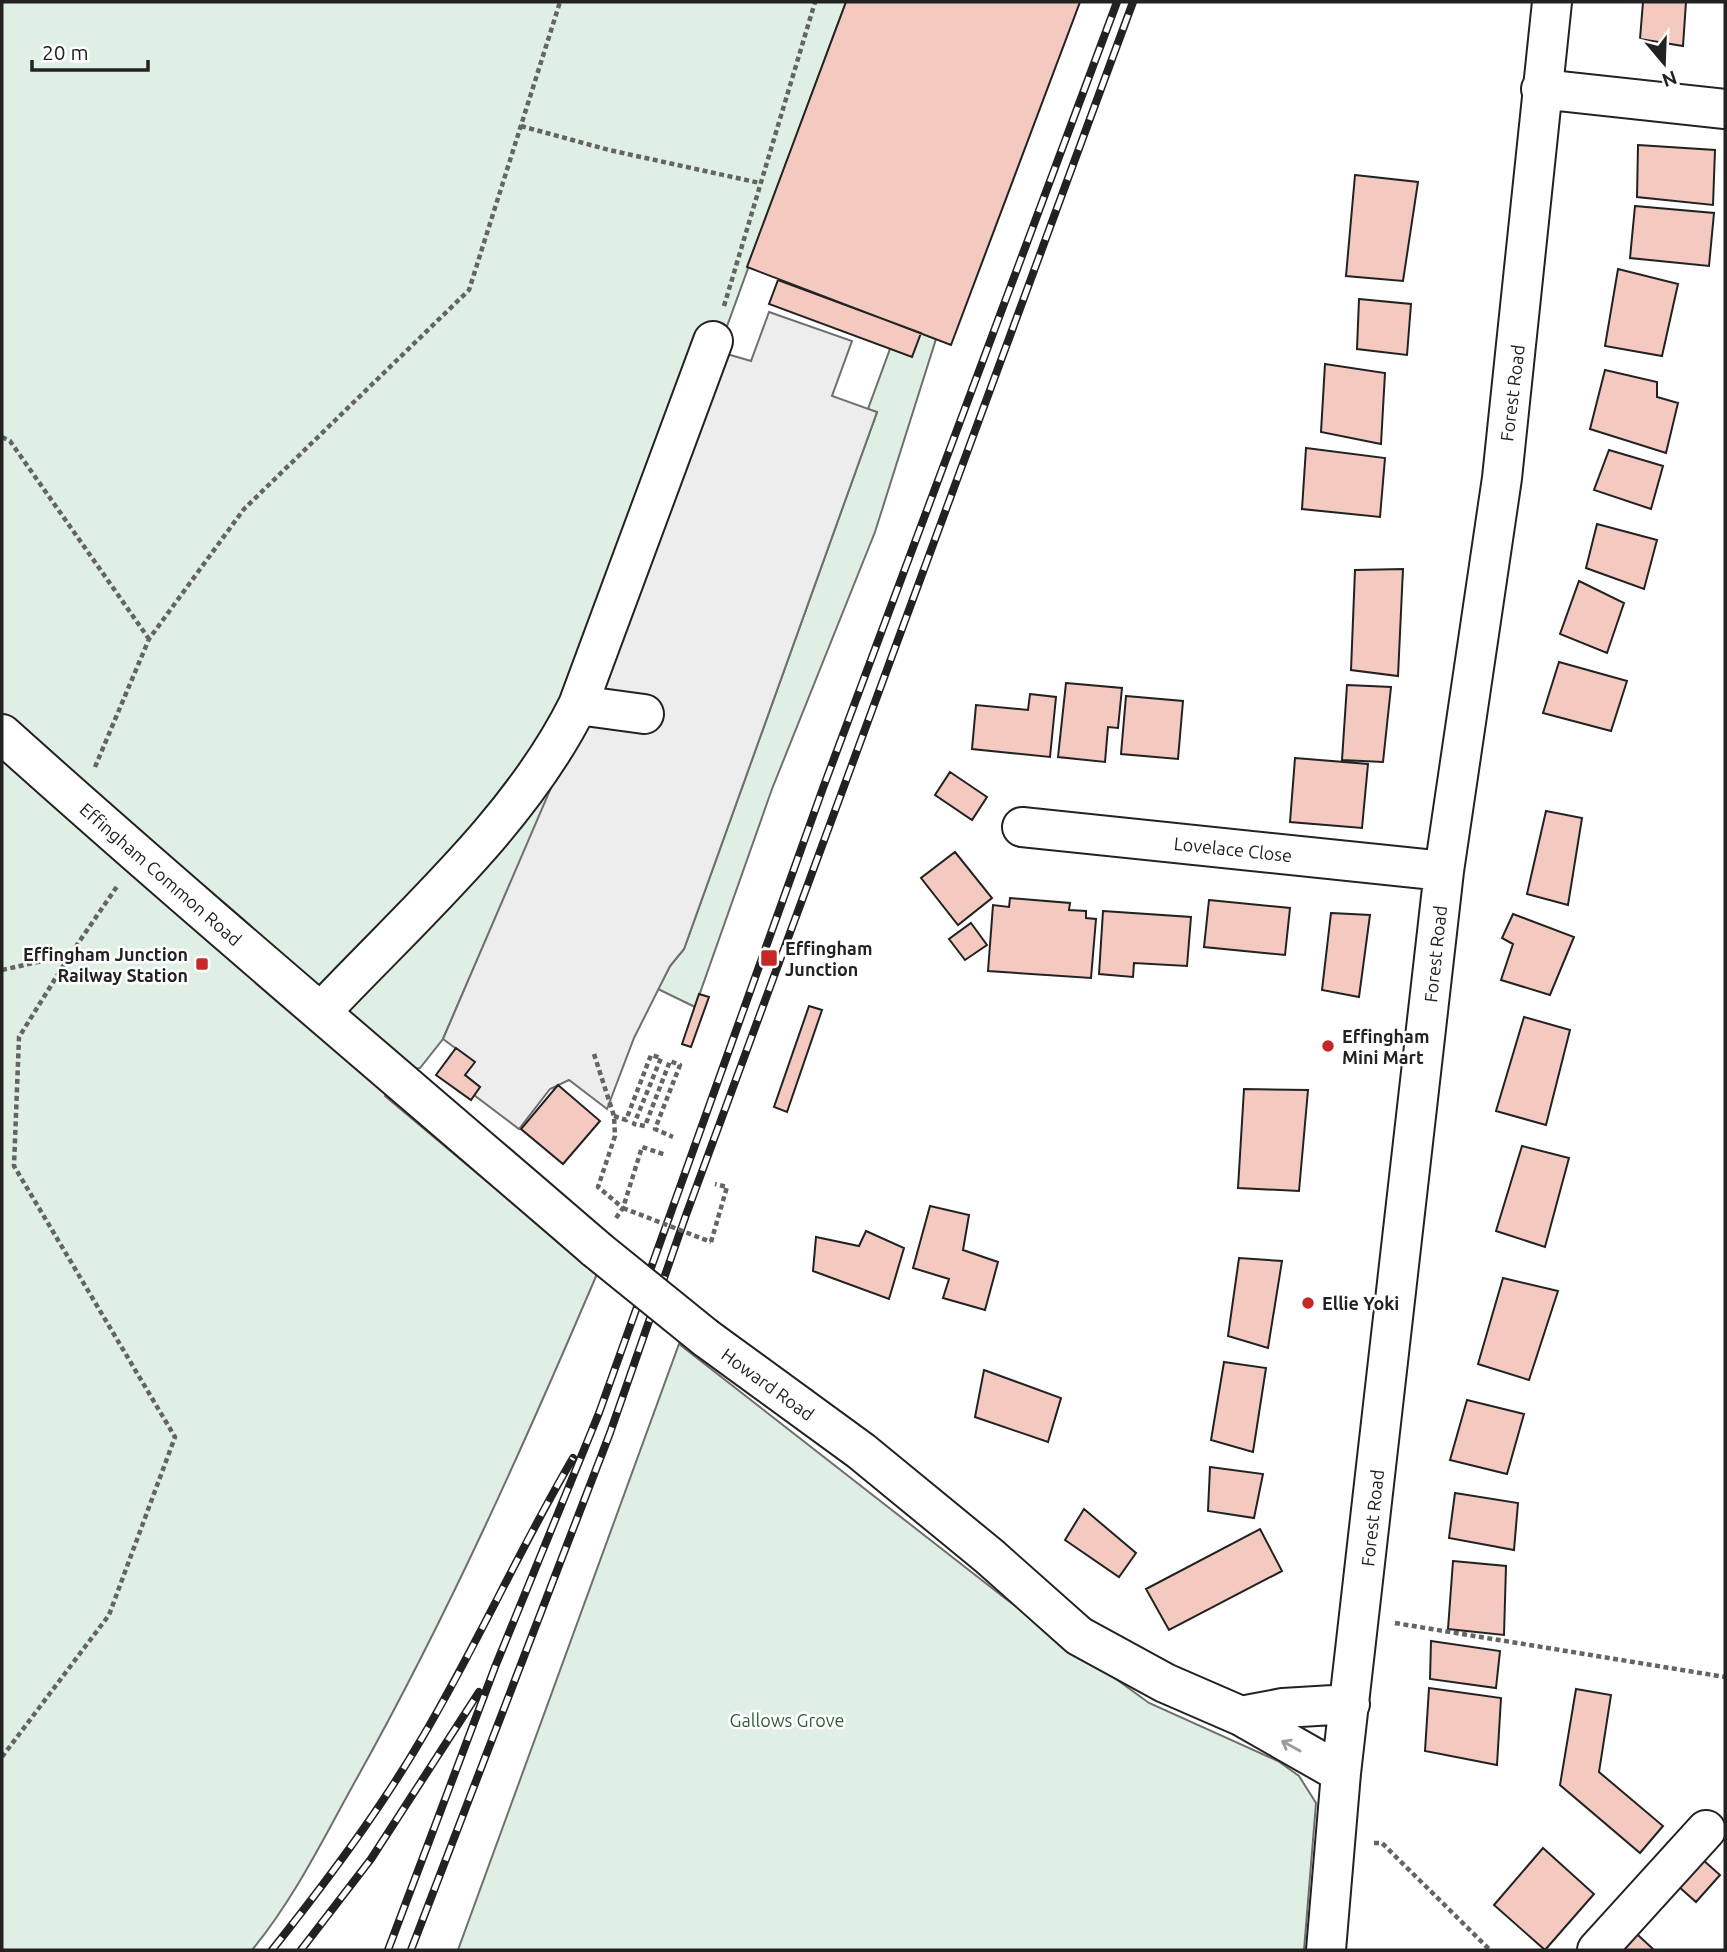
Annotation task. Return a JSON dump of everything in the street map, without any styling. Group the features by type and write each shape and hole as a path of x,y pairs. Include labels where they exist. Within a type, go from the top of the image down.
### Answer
{"street":[{"name":"Forest Road","path":"1326,1950 1341,1773 1361,1617 1444,871 1502,478 1552,2"},
{"path":"1541,89 1725,109"},
{"path":"321,1012 505,817 565,731 578,705 713,341"},
{"path":"578,705 644,714"},
{"name":"Effingham Common Road","path":"2,734 137,856 321,1012"},
{"name":"Lovelace Close","path":"1022,827 1444,871"},
{"name":"Howard Road","path":"321,1012 596,1249 706,1338 861,1451 989,1556 1079,1636 1165,1683 1241,1716 1341,1773"},
{"path":"1241,1716 1283,1708 1350,1704"},
{"path":"1597,1950 1706,1830"}],"path":[{"path":"93,772 149,639 244,509 469,290 560,2"},
{"path":"713,341 815,2"},
{"path":"521,126 609,150 761,183"},
{"path":"2,437 10,441 149,639"},
{"path":"2,1757 109,1615 175,1437 14,1166 19,1037 137,856"},
{"path":"2,970 70,955"},
{"path":"594,1055 614,1116 615,1136 598,1187 623,1208 711,1242 727,1187 715,1184"},
{"path":"614,1116 626,1120 651,1055 661,1058 634,1124 645,1126 670,1061 680,1065 655,1129 673,1137"},
{"path":"623,1208 642,1147 666,1155"},
{"path":"1361,1617 1725,1678"},
{"path":"1335,1839 1382,1843 1490,1950"}],"green space":[{"path":"2,2 846,2 650,537 549,796 443,1039 420,1068 401,1070 385,1096 597,1274 513,1466 423,1655 308,1867 252,1950 2,1950"},
{"path":"921,333 936,339 875,532 772,789 695,1007 658,989 670,966 684,949 877,412 868,409 890,349"},
{"name":"Gallows Grove","path":"679,1344 1006,1599 1149,1703 1278,1761 1299,1776 1316,1803 1304,1950 458,1950"}],"shaded area":[{"path":"769,312 852,341 832,396 877,412 684,949 670,966 634,1038 607,1109 569,1080 550,1089 519,1129 474,1095 480,1087 465,1075 474,1062 443,1039 581,718 720,352 751,361"}],"building":[{"path":"846,2 1080,2 951,345 747,267"},
{"path":"1643,2 1686,2 1683,46 1640,39"},
{"path":"1638,145 1715,150 1713,205 1637,197"},
{"path":"1355,175 1418,182 1403,281 1346,276"},
{"path":"1635,206 1714,213 1709,266 1630,258"},
{"path":"1618,269 1678,284 1662,356 1605,346"},
{"path":"778,280 921,333 912,357 769,304"},
{"path":"1359,299 1411,304 1407,355 1357,349"},
{"path":"1325,364 1385,373 1381,444 1321,432"},
{"path":"1605,370 1657,382 1657,397 1678,403 1666,453 1590,429"},
{"path":"1306,448 1385,458 1380,517 1302,509"},
{"path":"1609,450 1663,466 1651,509 1594,490"},
{"path":"1597,524 1657,540 1644,589 1586,568"},
{"path":"1403,569 1398,676 1351,670 1355,570"},
{"path":"1579,581 1624,603 1607,653 1560,634"},
{"path":"1559,662 1627,681 1611,731 1543,713"},
{"path":"1066,683 1122,688 1118,728 1108,727 1105,762 1058,757"},
{"path":"1347,685 1391,687 1383,762 1342,760"},
{"path":"1030,694 1056,697 1050,757 972,749 976,705 1028,710"},
{"path":"1126,696 1183,701 1178,759 1121,754"},
{"path":"1295,758 1368,764 1362,828 1290,822"},
{"path":"950,772 987,797 972,820 935,795"},
{"path":"1546,811 1582,818 1568,905 1527,894"},
{"path":"955,852 992,898 958,925 921,878"},
{"path":"1010,898 1070,903 1069,910 1086,911 1086,918 1096,919 1091,978 988,971 993,905 1009,907"},
{"path":"1209,900 1290,908 1285,955 1204,947"},
{"path":"1103,911 1191,917 1187,966 1134,963 1133,977 1099,974"},
{"path":"1331,913 1370,915 1359,997 1322,990"},
{"path":"1513,914 1574,937 1550,995 1501,980 1513,944 1502,938"},
{"path":"971,923 987,945 965,960 949,939"},
{"path":"699,994 709,997 691,1047 682,1044"},
{"path":"809,1006 822,1010 787,1112 774,1107"},
{"path":"1524,1017 1570,1030 1546,1125 1496,1111"},
{"path":"456,1048 475,1062 465,1075 480,1087 471,1100 436,1075"},
{"path":"558,1085 600,1121 563,1164 521,1129"},
{"path":"1244,1089 1308,1090 1299,1191 1238,1188"},
{"path":"1522,1146 1569,1158 1545,1247 1496,1231"},
{"path":"930,1206 969,1215 963,1250 998,1262 985,1310 943,1298 949,1279 913,1268"},
{"path":"866,1231 904,1248 889,1299 813,1271 816,1237 859,1246"},
{"path":"1239,1258 1282,1261 1268,1348 1228,1336"},
{"path":"1503,1278 1558,1291 1529,1380 1478,1364"},
{"path":"1224,1362 1266,1368 1253,1452 1211,1440"},
{"path":"984,1370 1061,1398 1048,1442 975,1417"},
{"path":"1467,1400 1524,1414 1507,1474 1450,1460"},
{"path":"1210,1467 1263,1474 1254,1518 1208,1511"},
{"path":"1455,1493 1518,1503 1514,1550 1449,1538"},
{"path":"1084,1509 1136,1553 1119,1577 1065,1540"},
{"path":"1260,1529 1282,1571 1169,1630 1146,1589"},
{"path":"1453,1561 1506,1566 1504,1635 1448,1629"},
{"path":"1431,1641 1500,1651 1496,1688 1430,1679"},
{"path":"1429,1688 1501,1698 1497,1765 1425,1751"},
{"path":"1576,1689 1611,1695 1599,1772 1663,1826 1640,1853 1560,1785"},
{"path":"1543,1848 1594,1894 1545,1950 1494,1905"},
{"path":"1693,1851 1720,1875 1696,1902 1669,1878"},
{"path":"1624,1922 1653,1949 1598,1950"}],"railway":[{"path":"388,1950 495,1667 599,1413 823,788 1117,2"},
{"path":"411,1950 610,1433 686,1215 1133,2"},
{"path":"272,1950 351,1847 405,1766 442,1704 573,1458"},
{"path":"301,1950 371,1859 479,1692"}],"place":[{"name":"Effingham Junction","path":"769,958"},
{"name":"Effingham Junction Railway Station","path":"202,964"},
{"name":"Effingham Mini Mart","path":"1328,1046"},
{"name":"Ellie Yoki","path":"1308,1303"}]}
